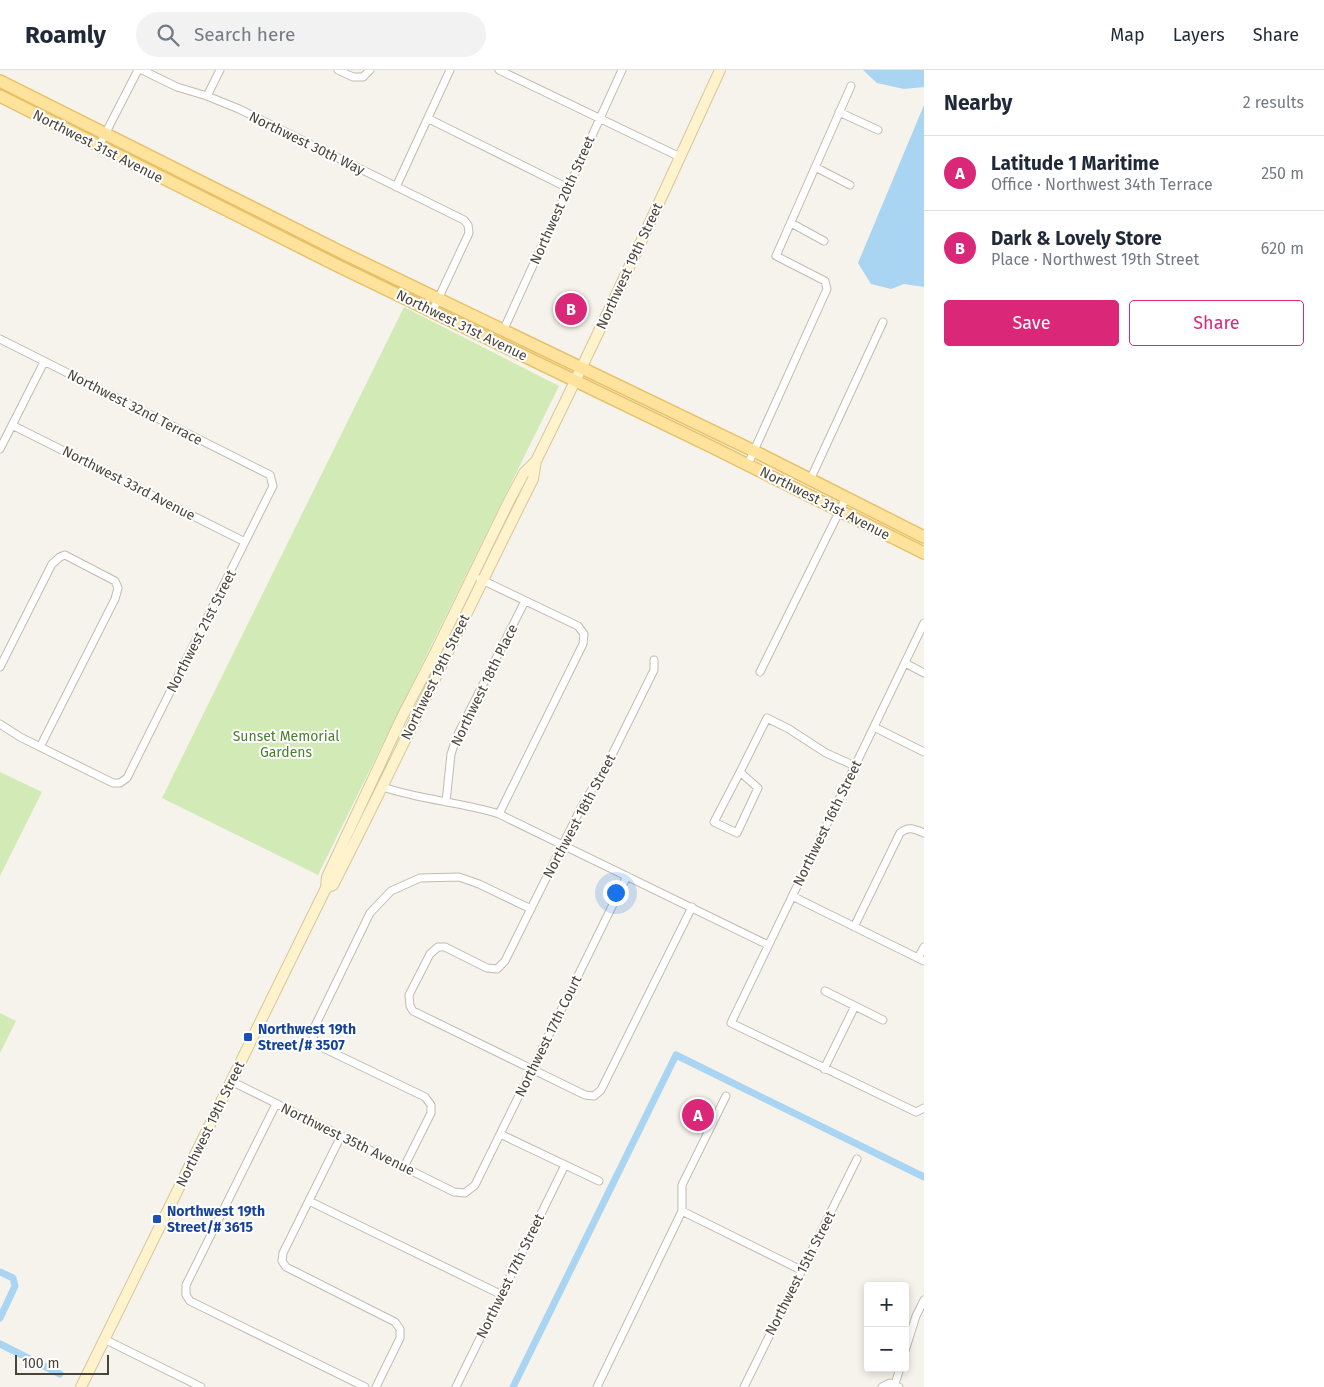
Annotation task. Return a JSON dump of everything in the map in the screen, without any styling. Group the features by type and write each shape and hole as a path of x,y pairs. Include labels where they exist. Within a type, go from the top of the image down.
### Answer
{"main road":[{"name":"Northwest 31st Avenue","path":"0,81 503,331 754,451 924,537"},
{"name":"Northwest 31st Avenue","path":"0,96 432,312 748,464 924,553"}],"street":[{"path":"99,146 138,70"},
{"name":"Northwest 30th Way","path":"142,70 177,87 207,96 239,109 464,220 468,225 469,233 438,299"},
{"path":"207,96 220,70"},
{"path":"338,70 352,77 363,77 370,70"},
{"path":"396,187 450,70"},
{"path":"499,70 680,157"},
{"name":"Northwest 20th Street","path":"503,331 622,70"},
{"name":"Northwest 19th Street","path":"326,888 333,885 383,787 524,473 536,461 576,381 720,70"},
{"path":"748,464 827,289 825,281 776,256 851,86"},
{"path":"839,112 878,130"},
{"path":"429,119 568,188"},
{"path":"815,167 850,185"},
{"path":"791,223 824,241"},
{"path":"432,312 438,299"},
{"path":"810,480 883,322"},
{"name":"Northwest 32nd Terrace","path":"0,339 270,475"},
{"path":"0,450 44,362"},
{"name":"Northwest 33rd Avenue","path":"12,425 246,542"},
{"name":"Northwest 21st Street","path":"40,747 113,783 120,783 127,778 273,486 270,475"},
{"path":"760,672 846,498"},
{"path":"0,667 52,564 60,557 65,555 112,578 118,588 115,599 40,747 0,724"},
{"path":"477,578 578,626 584,634 583,644 499,814"},
{"name":"Northwest 19th Street","path":"81,1387 326,888 327,877 356,815 477,578"},
{"name":"Northwest 18th Place","path":"446,802 451,754 457,736 525,601"},
{"name":"Northwest 16th Street","path":"824,1069 731,1023 924,622"},
{"name":"Northwest 18th Street","path":"532,1069 413,1011 410,1006 409,995 430,954 438,947 445,947 487,968 497,968 505,961 583,804 607,764 654,670 654,660"},
{"path":"905,663 924,673"},
{"path":"740,772 758,788 737,834 714,822 767,718 789,729 826,753 855,766"},
{"path":"874,727 924,752"},
{"path":"383,787 407,795 479,808 499,814 768,945"},
{"path":"854,927 900,834 906,829 913,828 924,833"},
{"path":"404,1167 431,1113 431,1105 425,1097 320,1046 313,1038 314,1028 370,913 391,891 420,878 445,876 459,877 480,884 531,909"},
{"name":"Northwest 17th Court","path":"465,1193 475,1185 627,876"},
{"path":"792,896 921,959 924,947"},
{"path":"532,1069 585,1095 594,1096 601,1090 692,907"},
{"path":"826,991 883,1020"},
{"path":"855,1006 824,1069 916,1112 924,1108"},
{"name":"Northwest 35th Avenue","path":"231,1081 454,1192 465,1193"},
{"path":"597,1387 682,1211 682,1185 726,1096"},
{"path":"276,1104 186,1285 186,1295 190,1301 366,1387"},
{"path":"500,1134 599,1181"},
{"path":"342,1136 283,1253 282,1261 286,1267 395,1322 400,1329 400,1338 376,1387"},
{"name":"Northwest 15th Street","path":"744,1387 857,1159"},
{"name":"Northwest 17th Street","path":"456,1387 565,1165"},
{"path":"309,1201 500,1294"},
{"path":"682,1211 801,1270"},
{"path":"909,1338 916,1316 924,1300"},
{"path":"104,1339 201,1387"},
{"path":"882,1387 886,1384 897,1386 899,1372"}],"green space":[{"name":"Sunset Memorial Gardens","path":"404,307 559,386 318,875 162,798"},
{"path":"0,772 42,792 0,876"},
{"path":"0,1013 16,1021 0,1053"}],"water":[{"path":"863,70 924,70 924,87 904,89 877,83"},
{"path":"924,105 924,287 904,284 891,289 871,284 858,263"}],"waterway":[{"path":"513,1387 676,1055 924,1177"},
{"path":"0,1272 13,1278 15,1286 0,1318"},
{"path":"0,1344 60,1374"}],"place":[{"name":"Dark & Lovely Store","path":"571,309"},
{"name":"Northwest 19th Street/# 3507","path":"248,1037"},
{"name":"Latitude 1 Maritime","path":"698,1115"},
{"name":"Northwest 19th Street/# 3615","path":"157,1219"}]}
